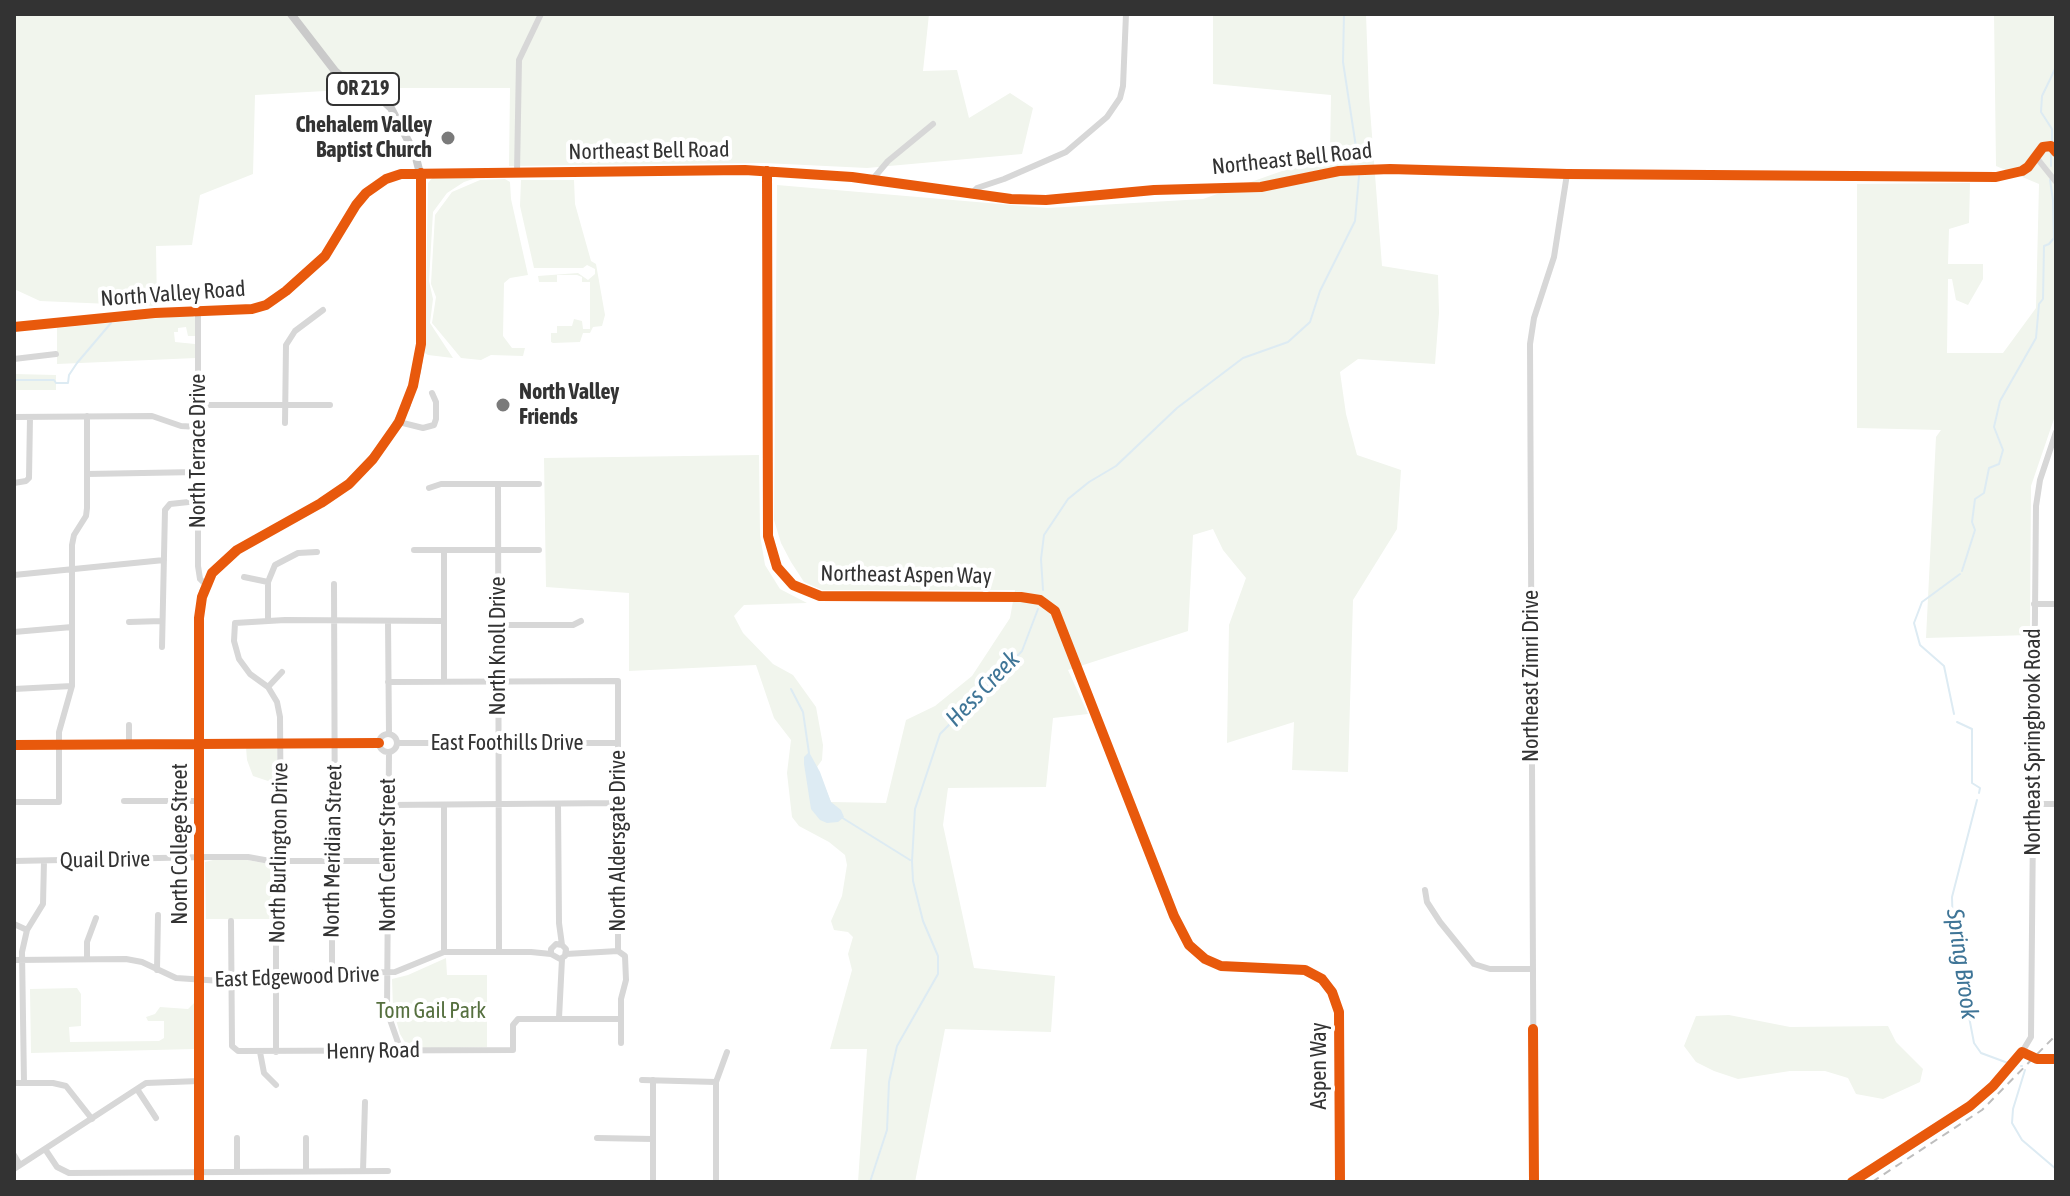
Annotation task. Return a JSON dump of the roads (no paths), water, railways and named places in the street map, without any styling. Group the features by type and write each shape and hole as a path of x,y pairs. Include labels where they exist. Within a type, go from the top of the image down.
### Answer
{"main road":[{"name":"OR 219","path":"291,14 335,71 379,97 391,108 405,130 421,173"},
{"name":"Northeast Bell Road","path":"421,173 767,171 872,180 1023,200 1261,187 1360,169 1996,177 2022,171 2045,146 2053,147 2056,152"},
{"name":"North Valley Road","path":"14,327 155,313 252,309 266,305 325,256 356,205 376,185 394,175 421,173"},
{"name":"North College Street","path":"199,1182 199,618 206,585 217,567 237,550 349,484 373,459 399,422 413,386 421,344 421,173"}],"street":[{"path":"517,173 519,60 541,14"},
{"path":"971,194 977,188 1066,152 1082,141 1114,108 1123,86 1126,14"},
{"path":"872,180 888,161 933,124"},
{"path":"2036,157 2056,182"},
{"name":"Northeast Aspen Way","path":"767,171 768,536 777,567 793,585 820,596 1021,597 1048,604 1059,617 1183,937 1205,959"},
{"name":"Northeast Zimri Drive","path":"1534,1182 1531,336 1554,257 1567,174"},
{"path":"285,423 286,345 295,331 323,310"},
{"name":"North Terrace Drive","path":"198,315 199,574 206,585"},
{"path":"14,359 56,354"},
{"path":"399,422 423,428 434,425 436,402 432,393"},
{"path":"198,405 330,405"},
{"path":"14,802 59,802 59,728 72,686 74,535 86,516 87,416"},
{"path":"14,417 152,416 181,426 198,427"},
{"path":"14,483 28,480 30,417"},
{"name":"Northeast Springbrook Road","path":"2022,1052 2031,1037 2033,1021 2032,804 2037,496 2056,432"},
{"path":"87,474 198,472"},
{"path":"429,488 441,484 539,484"},
{"name":"North Knoll Drive","path":"498,484 499,952"},
{"path":"162,647 166,506 198,501"},
{"path":"414,550 539,550"},
{"path":"444,550 444,682"},
{"path":"317,552 298,553 282,560 271,572 268,620 444,621"},
{"path":"14,575 164,560"},
{"path":"244,577 268,582"},
{"name":"North Meridian Street","path":"332,973 332,882 335,861 334,584"},
{"path":"2034,604 2056,604"},
{"name":"North Burlington Drive","path":"268,620 235,623 234,641 239,659 250,674 268,687 279,709 281,861 276,886 276,1052"},
{"path":"129,622 162,621"},
{"path":"388,621 389,734"},
{"path":"498,625 573,625 581,621"},
{"path":"14,632 72,627"},
{"path":"268,687 282,672"},
{"path":"388,682 498,681"},
{"name":"North Aldersgate Drive","path":"498,681 618,681 618,951 626,959 626,980 621,999 621,1043"},
{"path":"14,689 72,686"},
{"path":"129,725 129,744"},
{"path":"389,734 394,736 397,743 396,748 389,752 381,749 379,743 383,736 389,734"},
{"path":"14,745 379,743"},
{"name":"East Foothills Drive","path":"397,743 618,743"},
{"name":"North Center Street","path":"389,752 387,973 389,1021 401,1051"},
{"path":"124,801 200,801"},
{"path":"389,805 618,803"},
{"path":"558,804 559,1018 620,1019"},
{"path":"2032,804 2056,804"},
{"path":"444,805 444,952"},
{"name":"Quail Drive","path":"14,861 248,857 281,861 387,861"},
{"path":"24,1083 18,960 27,930 43,904 44,861"},
{"path":"1425,890 1427,902 1440,922 1474,964 1490,969 1532,969"},
{"path":"157,970 158,915"},
{"path":"87,959 87,942 96,918"},
{"path":"231,921 232,981"},
{"path":"14,924 27,930"},
{"name":"East Edgewood Drive","path":"18,960 134,960 176,978 232,981 276,973 387,973 405,970 444,952 618,951"},
{"name":"Aspen Way","path":"1205,959 1231,967 1305,970 1322,979 1332,992 1339,1012 1340,1182"},
{"name":"Henry Road","path":"232,981 234,1050 513,1050 513,1025 518,1019 559,1018"},
{"path":"14,1022 23,1022"},
{"path":"260,1052 264,1073 276,1085"},
{"path":"716,1182 716,1082 727,1052"},
{"path":"1852,1182 1970,1106 1993,1086 2022,1052 2037,1059 2056,1059"},
{"path":"642,1080 716,1082"},
{"path":"653,1080 653,1182"},
{"path":"14,1155 17,1167 137,1089 156,1081 199,1081"},
{"path":"14,1083 66,1086 92,1119"},
{"path":"137,1089 156,1118"},
{"path":"363,1171 365,1102"},
{"path":"237,1138 237,1171"},
{"path":"306,1138 306,1171"},
{"path":"597,1138 653,1139"},
{"path":"45,1149 57,1167 69,1173 388,1171"}],"waterway":[{"name":"Hess Creek","path":"1344,14 1343,62 1358,160"},
{"name":"Spring Brook","path":"2052,142 2052,129 2041,112 2042,96 2056,67"},
{"name":"Spring Brook","path":"2051,152 2051,166"},
{"name":"Hess Creek","path":"1043,590 1041,559 1044,535 1068,499 1116,466 1177,408 1243,358 1288,342 1310,322 1320,291 1355,221 1359,176"},
{"name":"Spring Brook","path":"1962,571 1975,530 1972,522 1975,499 1984,493 1989,468 1999,464 2003,450 1994,427 2000,401 2036,338 2039,304 2043,299 2044,246 2054,238 2050,180"},
{"path":"14,380 68,383 77,363 111,323"},
{"name":"Spring Brook","path":"1954,714 1944,666 1920,645 1914,623 1922,602 1960,574"},
{"name":"Hess Creek","path":"870,1182 887,1130 889,1082 897,1046 938,974 938,956 923,921 913,881 915,809 940,734 1022,651 1038,609"},
{"path":"791,689 803,712 809,753"},
{"name":"Spring Brook","path":"1957,722 1972,729 1972,783 1980,788 1979,793"},
{"name":"Spring Brook","path":"1977,800 1952,897 1953,933 1974,1043 1981,1053 2008,1063"},
{"path":"841,817 910,860"},
{"name":"Spring Brook","path":"2025,1070 2012,1123 2022,1140 2056,1169"}],"railway":[{"path":"1872,1182 1982,1110 2056,1035"}],"place":[{"name":"Chehalem Valley Baptist Church","path":"448,138"},
{"name":"North Valley Friends","path":"503,405"}],"park label":[{"name":"Tom Gail Park","path":"431,1011"}]}
